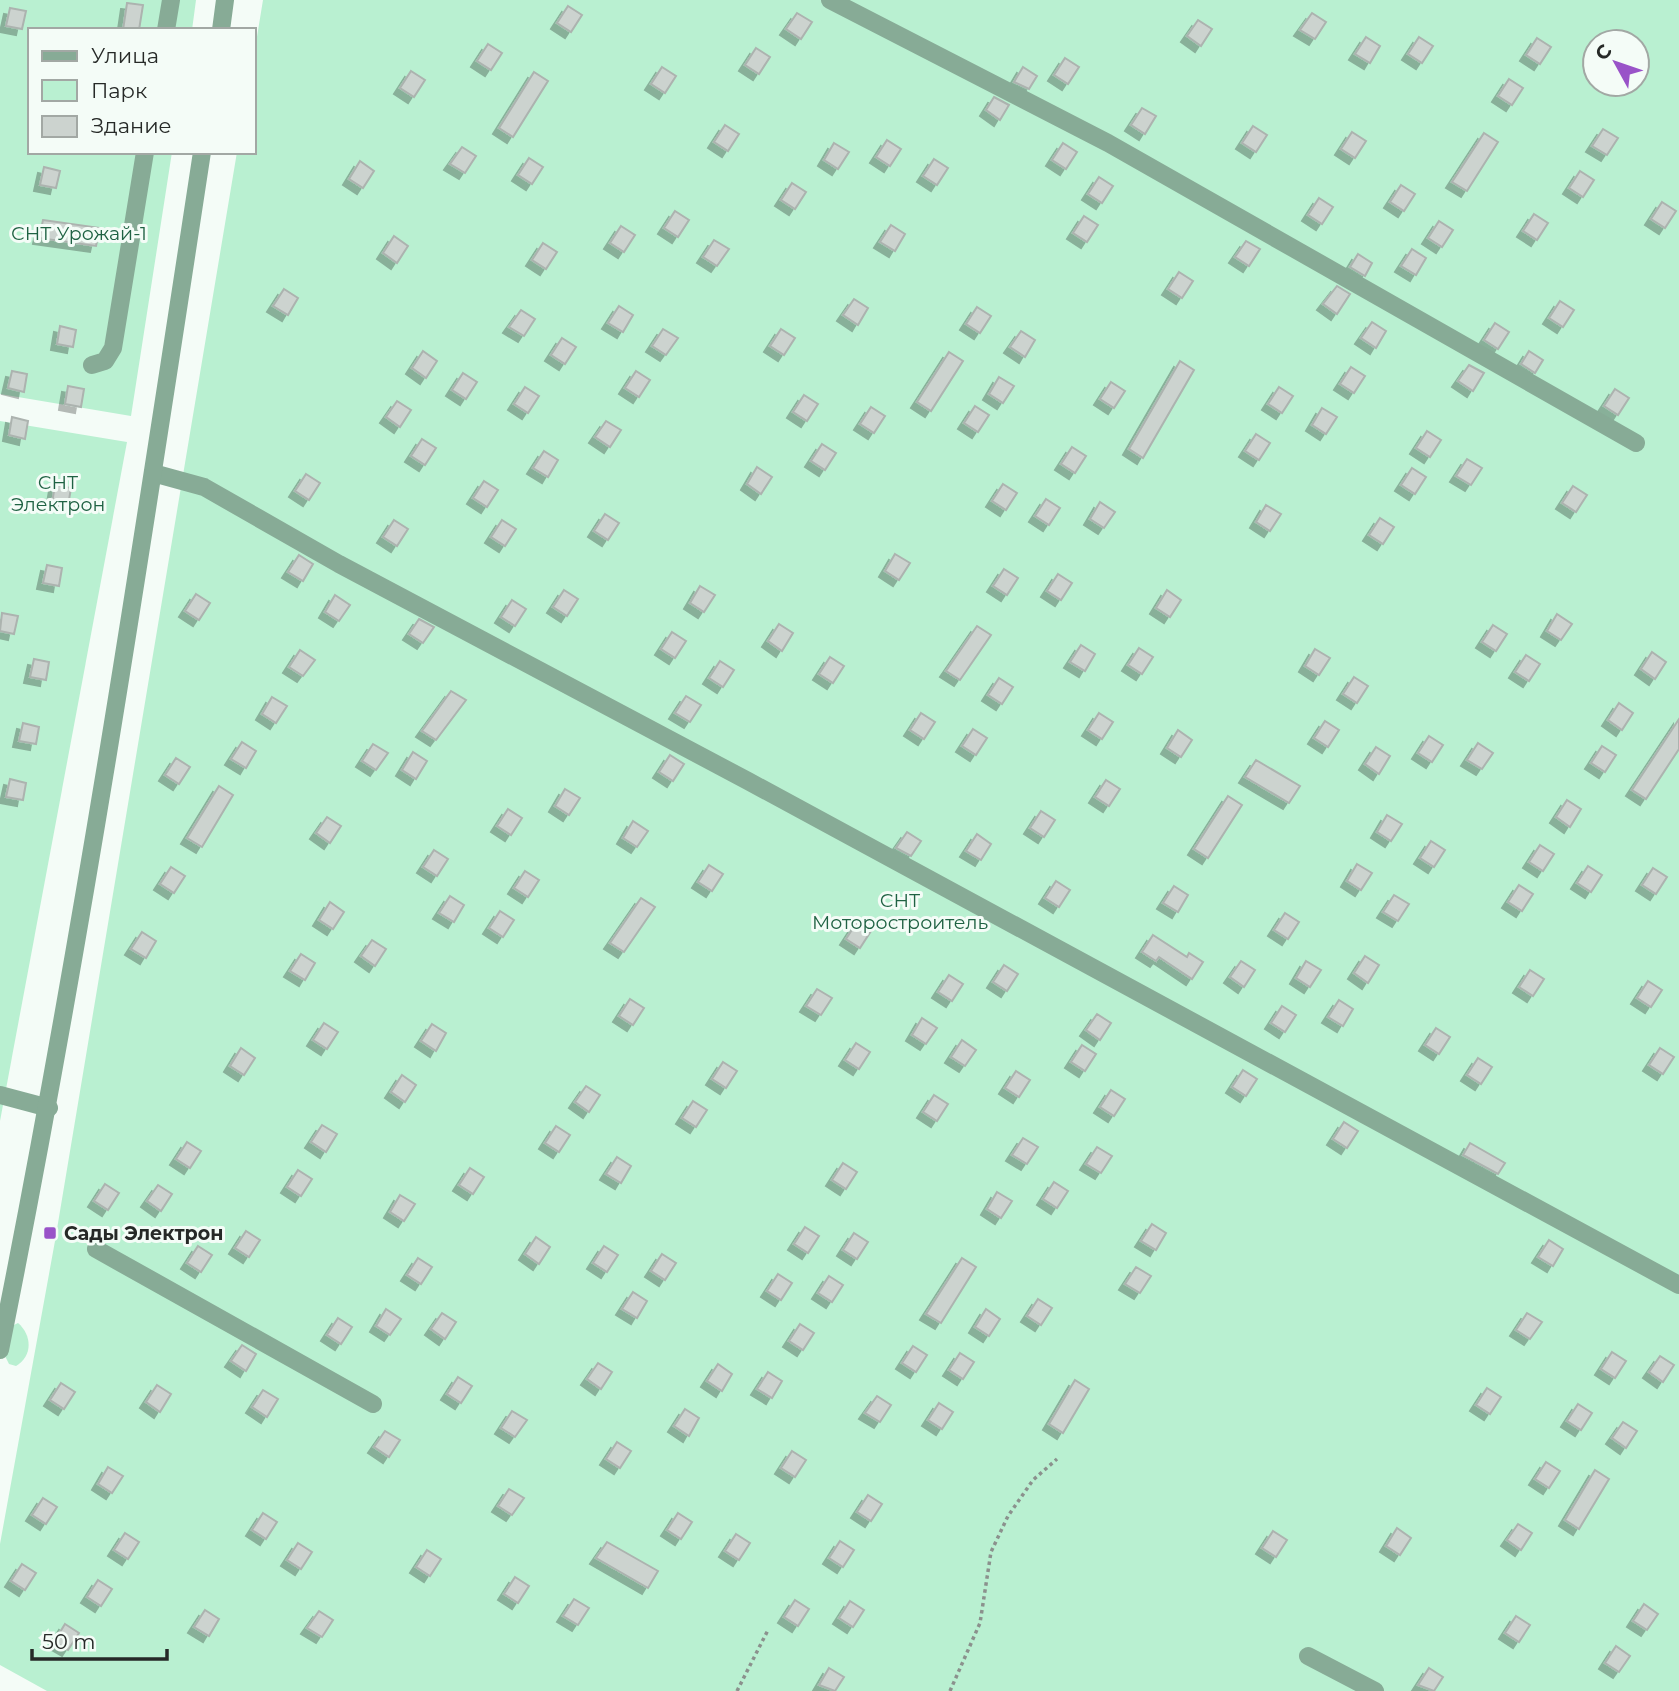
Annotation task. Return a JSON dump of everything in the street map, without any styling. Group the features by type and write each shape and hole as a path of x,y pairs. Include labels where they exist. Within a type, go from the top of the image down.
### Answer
{"street":[{"path":"166,28 171,0"},
{"path":"220,28 225,0"},
{"path":"830,0 1108,144 1636,443"},
{"path":"92,365 105,361 113,348 145,154"},
{"path":"0,1350 49,1108 153,473 202,154"},
{"path":"153,473 204,487 327,557 760,787 1679,1285"},
{"path":"0,1095 49,1108"},
{"path":"96,1249 373,1405"},
{"path":"1308,1656 1375,1691"}],"path":[{"path":"950,1691 979,1623 991,1552 1008,1516 1027,1489 1057,1459"},
{"path":"737,1691 768,1630"}],"green space":[{"name":"СНТ Урожай-1","path":"0,0 196,0 192,28 28,28 28,154 172,154 131,416 0,394"},
{"name":"СНТ Моторостроитель","path":"263,0 1679,0 1679,1691 47,1691 0,1665 0,1544 55,1241 237,154 256,154 256,43"},
{"name":"СНТ Электрон","path":"0,421 127,442 0,1121"},
{"path":"18,1323 26,1333 29,1345 22,1362 16,1366 9,1364 3,1352 10,1327"}],"building":[{"path":"127,3 143,5 139,28 123,28"},
{"path":"568,6 582,15 571,32 557,23"},
{"path":"10,8 26,11 22,29 6,26"},
{"path":"797,13 812,22 801,39 786,29"},
{"path":"1312,13 1326,22 1315,39 1300,30"},
{"path":"1198,20 1212,29 1201,46 1187,36"},
{"path":"1366,37 1380,46 1370,63 1355,54"},
{"path":"1419,37 1433,46 1422,63 1408,54"},
{"path":"1537,38 1551,47 1540,64 1526,55"},
{"path":"488,44 502,53 491,70 477,61"},
{"path":"756,48 770,57 759,74 745,65"},
{"path":"1065,58 1079,67 1068,84 1054,75"},
{"path":"662,67 676,76 665,93 651,84"},
{"path":"1023,67 1037,76 1029,89 1014,82"},
{"path":"411,71 425,80 414,97 400,88"},
{"path":"534,72 548,81 513,137 499,128"},
{"path":"1509,79 1523,88 1512,105 1498,96"},
{"path":"994,97 1009,105 1000,120 986,110"},
{"path":"1142,108 1156,116 1145,134 1131,125"},
{"path":"725,125 739,134 728,151 714,142"},
{"path":"1253,126 1267,135 1256,152 1242,143"},
{"path":"1603,129 1618,138 1607,155 1592,146"},
{"path":"1352,132 1366,141 1355,158 1341,149"},
{"path":"1484,133 1498,142 1467,191 1452,182"},
{"path":"887,140 901,149 890,166 876,157"},
{"path":"834,143 849,152 838,169 824,160"},
{"path":"1063,143 1077,152 1066,169 1052,160"},
{"path":"462,147 476,156 465,173 450,164"},
{"path":"529,158 543,167 532,184 518,175"},
{"path":"934,159 948,168 937,185 923,176"},
{"path":"360,161 374,171 363,188 349,179"},
{"path":"44,167 60,171 56,188 40,185"},
{"path":"1580,171 1594,180 1583,197 1569,188"},
{"path":"1099,177 1113,186 1102,203 1088,194"},
{"path":"792,183 806,192 795,209 781,200"},
{"path":"1401,185 1415,194 1404,211 1390,202"},
{"path":"1319,198 1333,207 1322,224 1308,215"},
{"path":"1662,202 1676,211 1665,228 1651,219"},
{"path":"675,211 689,220 678,237 664,228"},
{"path":"1534,214 1548,223 1537,240 1523,231"},
{"path":"1084,216 1098,225 1087,242 1073,233"},
{"path":"43,220 100,228 96,246 39,238"},
{"path":"1439,221 1453,230 1442,247 1428,238"},
{"path":"891,225 905,234 895,251 880,242"},
{"path":"621,226 635,235 624,252 610,243"},
{"path":"394,236 408,246 397,263 383,253"},
{"path":"714,240 729,249 717,266 703,257"},
{"path":"1246,241 1260,249 1249,266 1235,257"},
{"path":"543,243 557,252 546,269 532,260"},
{"path":"1412,249 1426,258 1416,275 1401,266"},
{"path":"1358,254 1372,263 1365,276 1350,267"},
{"path":"1179,272 1193,281 1182,298 1168,289"},
{"path":"1337,286 1350,294 1337,314 1323,304"},
{"path":"284,289 298,298 288,315 273,306"},
{"path":"854,299 868,308 858,325 843,315"},
{"path":"1560,301 1574,310 1563,327 1549,318"},
{"path":"619,306 633,315 623,332 608,323"},
{"path":"977,307 991,316 980,333 966,324"},
{"path":"521,310 535,319 524,336 509,327"},
{"path":"1372,322 1386,331 1376,348 1361,338"},
{"path":"1495,323 1509,332 1498,349 1484,340"},
{"path":"60,326 76,330 73,347 57,344"},
{"path":"663,329 678,338 666,355 652,346"},
{"path":"781,329 795,338 784,355 770,346"},
{"path":"1021,331 1035,340 1025,357 1010,347"},
{"path":"562,338 576,347 565,364 551,355"},
{"path":"423,351 437,361 426,378 412,368"},
{"path":"1529,351 1543,360 1535,373 1521,364"},
{"path":"949,352 963,361 931,411 917,402"},
{"path":"1180,361 1194,370 1143,458 1129,449"},
{"path":"1469,365 1484,373 1473,391 1458,381"},
{"path":"1351,367 1365,376 1354,393 1340,384"},
{"path":"12,371 27,374 24,392 8,388"},
{"path":"636,371 650,380 639,397 625,388"},
{"path":"463,373 477,382 466,399 452,390"},
{"path":"999,377 1014,386 1003,403 989,394"},
{"path":"1111,382 1125,391 1114,408 1100,399"},
{"path":"68,386 84,389 81,407 65,404"},
{"path":"525,387 539,396 528,413 514,404"},
{"path":"1279,387 1293,396 1282,413 1268,404"},
{"path":"1615,389 1629,398 1618,415 1604,406"},
{"path":"804,395 818,404 807,421 793,412"},
{"path":"397,401 411,410 400,427 386,417"},
{"path":"975,406 989,415 978,432 964,423"},
{"path":"871,407 885,416 874,433 860,424"},
{"path":"1322,408 1337,417 1326,434 1312,425"},
{"path":"12,417 28,421 25,439 9,435"},
{"path":"606,421 621,430 610,447 595,437"},
{"path":"1427,431 1441,440 1430,457 1416,448"},
{"path":"1256,434 1270,443 1259,460 1245,451"},
{"path":"422,439 436,448 425,465 411,456"},
{"path":"822,444 836,453 825,470 811,461"},
{"path":"1072,447 1086,456 1075,473 1061,464"},
{"path":"544,451 558,460 548,477 533,468"},
{"path":"1467,459 1482,468 1471,485 1456,476"},
{"path":"757,467 772,477 761,494 747,484"},
{"path":"1412,468 1426,477 1415,494 1401,485"},
{"path":"306,474 320,483 309,500 295,491"},
{"path":"484,481 498,490 487,507 473,498"},
{"path":"1003,484 1017,493 1006,510 992,501"},
{"path":"55,485 71,488 68,506 52,503"},
{"path":"1573,486 1587,495 1576,512 1562,503"},
{"path":"1046,499 1060,508 1049,525 1035,516"},
{"path":"1100,502 1115,512 1104,528 1090,519"},
{"path":"1266,505 1281,514 1270,531 1256,522"},
{"path":"605,514 619,523 608,540 594,531"},
{"path":"1380,518 1394,527 1383,544 1369,535"},
{"path":"394,520 408,529 397,546 383,537"},
{"path":"502,520 516,529 505,546 491,537"},
{"path":"895,554 910,563 899,580 885,571"},
{"path":"299,555 313,564 303,581 288,572"},
{"path":"47,565 62,568 59,586 43,583"},
{"path":"1004,569 1018,578 1007,595 993,586"},
{"path":"1058,574 1072,583 1061,600 1047,591"},
{"path":"700,586 715,595 704,612 690,603"},
{"path":"564,590 578,599 567,616 553,607"},
{"path":"1167,590 1181,600 1170,617 1156,608"},
{"path":"196,594 210,603 199,620 185,611"},
{"path":"335,595 350,605 339,621 325,612"},
{"path":"512,600 526,609 515,626 501,617"},
{"path":"2,613 18,616 14,634 0,631"},
{"path":"1557,614 1572,624 1561,640 1547,631"},
{"path":"419,619 434,627 423,643 409,634"},
{"path":"779,624 793,633 782,651 768,641"},
{"path":"1493,625 1507,634 1496,651 1482,642"},
{"path":"977,626 991,635 960,680 946,671"},
{"path":"672,632 686,641 675,658 661,649"},
{"path":"1081,645 1095,654 1085,671 1070,662"},
{"path":"1139,648 1153,657 1142,674 1128,665"},
{"path":"1315,649 1330,658 1319,675 1305,666"},
{"path":"300,650 315,660 303,676 289,667"},
{"path":"1652,652 1666,662 1655,679 1641,669"},
{"path":"1526,655 1540,664 1529,681 1515,672"},
{"path":"830,657 844,666 833,683 819,674"},
{"path":"34,659 49,662 46,680 30,677"},
{"path":"720,661 734,670 723,687 709,678"},
{"path":"1354,677 1368,686 1357,703 1343,694"},
{"path":"999,678 1013,687 1002,704 988,695"},
{"path":"451,691 466,700 436,740 422,731"},
{"path":"686,696 701,705 690,722 675,713"},
{"path":"272,697 287,706 276,723 262,714"},
{"path":"1619,703 1633,713 1622,730 1608,720"},
{"path":"921,713 935,722 924,739 910,730"},
{"path":"1099,713 1113,722 1102,739 1088,730"},
{"path":"1679,719 1679,749 1646,799 1632,790"},
{"path":"1325,721 1339,730 1328,747 1314,738"},
{"path":"23,723 39,727 36,744 19,741"},
{"path":"973,729 987,738 976,755 962,746"},
{"path":"1178,730 1192,740 1181,757 1167,748"},
{"path":"1429,736 1443,745 1432,762 1418,753"},
{"path":"242,742 256,751 246,768 231,759"},
{"path":"1478,743 1493,753 1482,769 1467,760"},
{"path":"373,744 388,753 376,770 362,761"},
{"path":"1602,746 1616,755 1605,772 1591,763"},
{"path":"1376,747 1390,756 1379,774 1365,764"},
{"path":"413,752 427,761 416,779 402,770"},
{"path":"670,755 684,764 673,781 659,772"},
{"path":"176,758 190,767 179,784 165,775"},
{"path":"1256,760 1300,786 1289,803 1245,777"},
{"path":"10,779 26,783 23,800 6,797"},
{"path":"1106,780 1120,789 1109,806 1095,797"},
{"path":"219,786 233,795 202,847 187,838"},
{"path":"565,789 580,798 569,815 555,806"},
{"path":"1228,796 1242,805 1208,858 1194,849"},
{"path":"1567,800 1581,809 1570,827 1556,817"},
{"path":"508,809 522,818 511,835 497,826"},
{"path":"1041,811 1055,820 1044,837 1030,828"},
{"path":"1387,815 1402,824 1391,841 1377,832"},
{"path":"327,817 341,826 330,843 316,833"},
{"path":"633,821 648,831 637,847 623,838"},
{"path":"907,832 921,841 911,856 896,848"},
{"path":"977,834 991,844 981,860 966,851"},
{"path":"1431,841 1445,850 1434,867 1420,858"},
{"path":"1540,845 1554,854 1543,871 1529,862"},
{"path":"434,850 448,859 437,876 423,867"},
{"path":"1357,864 1372,873 1361,890 1347,881"},
{"path":"709,865 723,874 712,891 698,882"},
{"path":"1588,866 1602,875 1591,892 1577,883"},
{"path":"171,867 185,876 174,893 160,884"},
{"path":"1653,868 1667,877 1656,894 1642,885"},
{"path":"525,871 539,880 528,897 514,888"},
{"path":"1056,881 1070,890 1059,907 1045,898"},
{"path":"1519,885 1533,894 1522,911 1508,902"},
{"path":"1174,886 1188,895 1178,912 1163,903"},
{"path":"1394,895 1409,904 1398,921 1383,912"},
{"path":"450,896 464,905 454,922 439,913"},
{"path":"641,898 655,907 624,952 610,943"},
{"path":"330,902 344,912 333,929 319,920"},
{"path":"500,911 514,920 503,937 489,928"},
{"path":"1285,913 1299,922 1288,939 1274,930"},
{"path":"857,922 871,931 860,948 846,939"},
{"path":"142,932 156,941 146,958 131,949"},
{"path":"1153,935 1187,957 1189,953 1203,962 1192,979 1159,957 1156,961 1142,952"},
{"path":"372,940 386,949 375,966 361,956"},
{"path":"301,954 315,963 305,980 290,971"},
{"path":"1365,956 1379,965 1368,983 1354,973"},
{"path":"1241,961 1255,970 1244,987 1230,977"},
{"path":"1306,961 1321,970 1310,987 1296,978"},
{"path":"1004,965 1018,974 1007,991 993,982"},
{"path":"1530,970 1544,979 1533,996 1519,987"},
{"path":"949,975 963,984 952,1001 938,992"},
{"path":"1648,981 1662,990 1651,1007 1637,998"},
{"path":"817,989 832,998 821,1015 806,1006"},
{"path":"630,999 644,1008 633,1025 619,1016"},
{"path":"1339,1000 1353,1009 1343,1026 1328,1017"},
{"path":"1282,1006 1296,1015 1285,1032 1271,1023"},
{"path":"1097,1014 1111,1023 1100,1040 1086,1030"},
{"path":"922,1018 937,1028 926,1044 912,1035"},
{"path":"324,1023 338,1032 327,1049 313,1040"},
{"path":"432,1024 446,1033 436,1051 421,1041"},
{"path":"1436,1028 1450,1037 1439,1054 1425,1045"},
{"path":"962,1040 976,1050 965,1066 951,1057"},
{"path":"856,1043 870,1052 859,1069 845,1060"},
{"path":"1082,1045 1096,1054 1085,1071 1071,1062"},
{"path":"241,1048 255,1058 244,1075 230,1066"},
{"path":"1660,1048 1674,1057 1663,1074 1649,1065"},
{"path":"1478,1058 1492,1067 1481,1084 1467,1075"},
{"path":"723,1062 737,1071 726,1088 712,1079"},
{"path":"1243,1070 1257,1079 1246,1096 1232,1087"},
{"path":"1016,1071 1030,1080 1019,1097 1005,1088"},
{"path":"402,1075 416,1085 405,1102 391,1092"},
{"path":"586,1086 600,1095 589,1112 575,1102"},
{"path":"1111,1090 1125,1099 1114,1116 1100,1107"},
{"path":"934,1095 948,1104 937,1121 923,1112"},
{"path":"693,1101 707,1110 696,1127 682,1118"},
{"path":"1344,1122 1358,1131 1347,1148 1333,1139"},
{"path":"322,1125 337,1134 326,1152 311,1142"},
{"path":"556,1126 570,1135 559,1152 545,1143"},
{"path":"1023,1138 1038,1147 1027,1164 1012,1155"},
{"path":"187,1142 201,1151 190,1168 176,1159"},
{"path":"1470,1143 1505,1163 1498,1174 1463,1155"},
{"path":"1097,1147 1112,1156 1101,1173 1086,1164"},
{"path":"617,1157 631,1166 621,1183 606,1174"},
{"path":"843,1163 857,1172 846,1189 832,1180"},
{"path":"470,1168 484,1177 473,1194 459,1185"},
{"path":"298,1170 312,1179 301,1196 287,1187"},
{"path":"1054,1182 1068,1191 1057,1208 1043,1199"},
{"path":"105,1184 119,1193 108,1210 94,1201"},
{"path":"158,1185 172,1194 161,1211 147,1201"},
{"path":"997,1192 1012,1201 1001,1218 987,1209"},
{"path":"400,1195 415,1204 404,1221 390,1212"},
{"path":"1152,1224 1166,1233 1156,1250 1141,1241"},
{"path":"805,1227 819,1236 808,1253 794,1244"},
{"path":"246,1231 260,1240 249,1257 235,1248"},
{"path":"854,1233 868,1242 857,1259 843,1250"},
{"path":"536,1237 550,1247 539,1264 525,1254"},
{"path":"1549,1240 1563,1249 1553,1266 1538,1257"},
{"path":"198,1246 212,1255 201,1272 187,1263"},
{"path":"604,1246 618,1255 607,1272 593,1263"},
{"path":"662,1254 676,1263 665,1280 651,1271"},
{"path":"418,1258 432,1267 421,1284 407,1275"},
{"path":"962,1258 976,1267 941,1323 926,1314"},
{"path":"1136,1267 1151,1276 1140,1293 1125,1284"},
{"path":"778,1274 792,1283 781,1300 767,1291"},
{"path":"829,1276 843,1285 832,1302 818,1293"},
{"path":"633,1292 647,1301 637,1318 622,1309"},
{"path":"1038,1299 1052,1308 1041,1325 1027,1316"},
{"path":"386,1309 401,1319 390,1335 376,1326"},
{"path":"986,1309 1000,1319 989,1336 975,1327"},
{"path":"442,1313 456,1322 445,1339 431,1329"},
{"path":"1527,1313 1542,1322 1530,1339 1516,1330"},
{"path":"338,1318 352,1327 341,1344 327,1335"},
{"path":"800,1324 814,1333 803,1350 789,1341"},
{"path":"242,1345 256,1354 246,1371 231,1361"},
{"path":"913,1346 927,1355 916,1372 902,1363"},
{"path":"1612,1352 1626,1361 1615,1378 1601,1369"},
{"path":"960,1353 974,1362 963,1379 949,1370"},
{"path":"1660,1356 1674,1365 1663,1382 1649,1372"},
{"path":"598,1363 612,1372 601,1389 587,1379"},
{"path":"718,1364 732,1374 722,1391 707,1381"},
{"path":"768,1372 782,1381 772,1398 757,1389"},
{"path":"458,1377 472,1386 461,1403 447,1394"},
{"path":"1075,1380 1089,1389 1063,1433 1049,1424"},
{"path":"61,1383 75,1392 64,1409 50,1400"},
{"path":"157,1385 171,1394 160,1412 146,1402"},
{"path":"1487,1388 1501,1397 1490,1414 1476,1405"},
{"path":"263,1390 278,1399 267,1417 252,1407"},
{"path":"877,1396 891,1405 880,1422 865,1413"},
{"path":"939,1403 953,1412 942,1429 928,1420"},
{"path":"1578,1404 1592,1413 1581,1430 1567,1421"},
{"path":"685,1409 699,1418 689,1436 674,1426"},
{"path":"512,1411 527,1420 515,1437 501,1428"},
{"path":"1623,1422 1637,1431 1626,1448 1612,1438"},
{"path":"385,1431 400,1440 389,1457 374,1447"},
{"path":"617,1442 631,1451 620,1468 606,1459"},
{"path":"792,1451 806,1460 795,1477 781,1468"},
{"path":"1546,1462 1560,1471 1549,1488 1535,1479"},
{"path":"108,1467 123,1476 112,1493 98,1484"},
{"path":"1595,1470 1609,1479 1579,1529 1565,1520"},
{"path":"509,1489 524,1498 512,1515 498,1506"},
{"path":"868,1495 882,1504 871,1521 857,1512"},
{"path":"43,1498 57,1507 46,1524 32,1515"},
{"path":"263,1513 277,1522 266,1539 252,1530"},
{"path":"678,1513 692,1522 681,1539 667,1530"},
{"path":"1518,1524 1532,1533 1521,1550 1507,1540"},
{"path":"1397,1528 1411,1538 1400,1555 1386,1546"},
{"path":"1273,1531 1287,1540 1276,1557 1262,1548"},
{"path":"125,1533 139,1542 128,1559 114,1550"},
{"path":"736,1534 750,1543 739,1560 725,1551"},
{"path":"840,1541 854,1550 843,1567 829,1558"},
{"path":"607,1542 658,1571 648,1588 596,1558"},
{"path":"298,1543 312,1552 301,1569 287,1560"},
{"path":"427,1550 441,1559 430,1576 416,1567"},
{"path":"22,1564 36,1573 25,1590 11,1581"},
{"path":"515,1577 529,1586 518,1603 504,1594"},
{"path":"98,1580 112,1589 101,1606 87,1597"},
{"path":"574,1599 589,1608 578,1625 563,1616"},
{"path":"795,1600 809,1609 798,1626 784,1617"},
{"path":"850,1601 864,1610 853,1627 839,1618"},
{"path":"1644,1604 1658,1614 1647,1630 1633,1621"},
{"path":"205,1610 219,1619 209,1636 194,1627"},
{"path":"319,1611 333,1620 322,1637 307,1628"},
{"path":"1516,1616 1530,1625 1519,1642 1505,1633"},
{"path":"65,1624 79,1633 68,1650 54,1642"},
{"path":"1616,1646 1630,1656 1619,1672 1605,1663"},
{"path":"829,1668 844,1677 835,1691 819,1685"},
{"path":"1429,1668 1443,1677 1434,1691 1418,1685"}],"place":[{"name":"Сады Электрон","path":"50,1233"}]}
